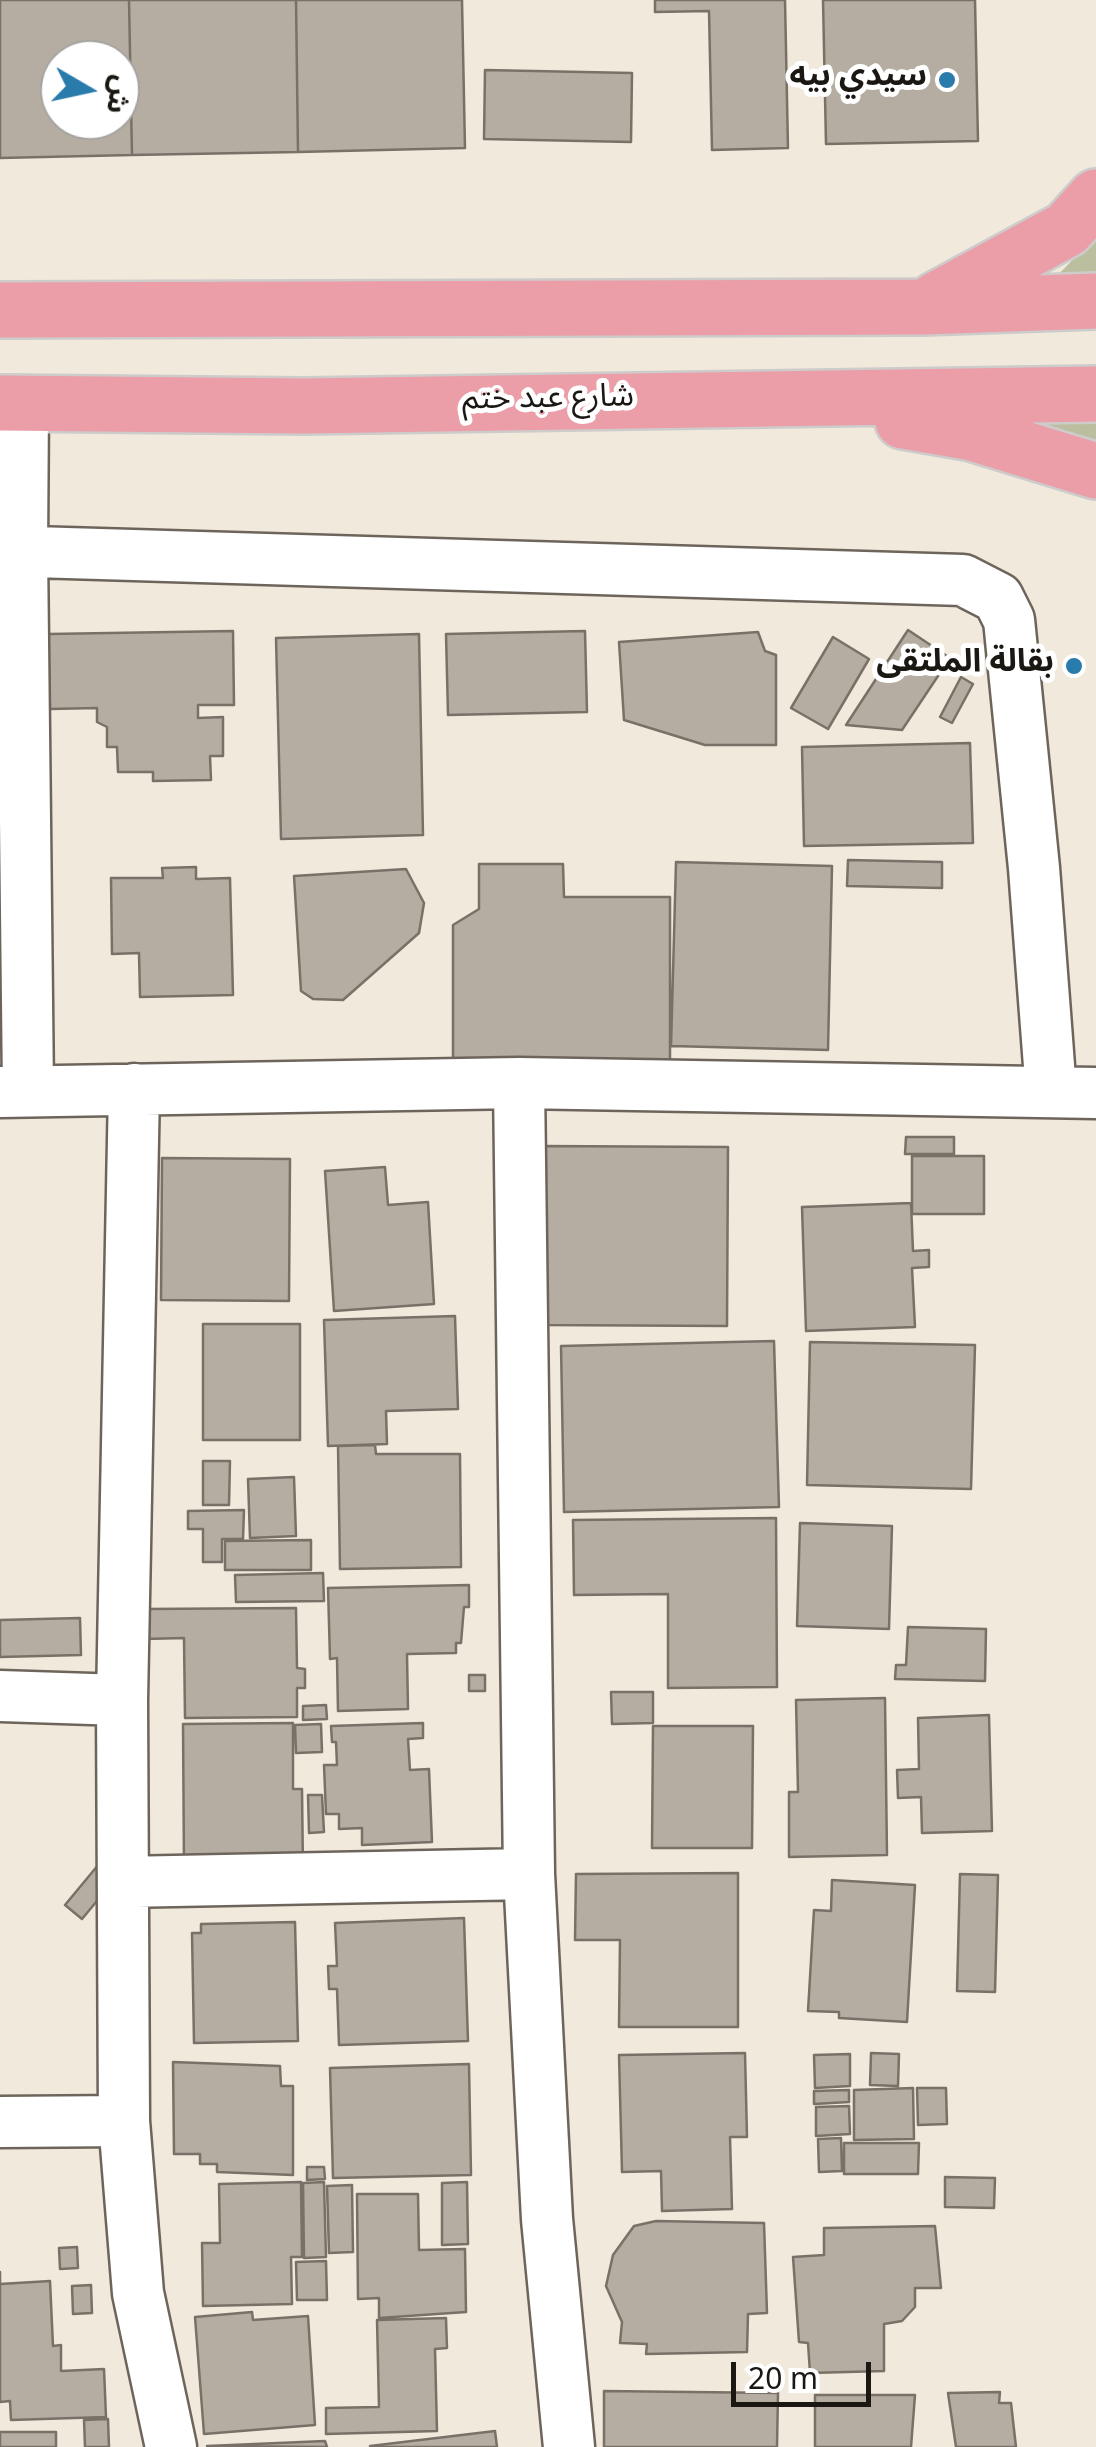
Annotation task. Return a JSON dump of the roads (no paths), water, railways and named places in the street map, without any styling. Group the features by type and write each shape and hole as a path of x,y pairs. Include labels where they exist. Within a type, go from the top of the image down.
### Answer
{"main road":[{"path":"922,307 1067,229 1096,197"},
{"path":"0,310 922,307 1096,301"},
{"name":"شارع عبد ختم","path":"12,402 304,406 1096,394"},
{"path":"782,398 972,434 1096,471"}],"street":[{"path":"11,551 963,580 998,598 1008,620 1034,868 1073,1093 518,1083 14,1092 11,551 12,402"},
{"path":"518,1083 529,1874 546,2219 569,2447"},
{"path":"134,1089 122,1700 124,2120 138,2292 171,2447"},
{"path":"0,1696 122,1700"},
{"path":"123,1882 529,1874"},
{"path":"0,2122 124,2120"}],"place":[{"name":"سيدي بيه","path":"947,80"},
{"name":"بقالة الملتقى","path":"1074,666"}]}
